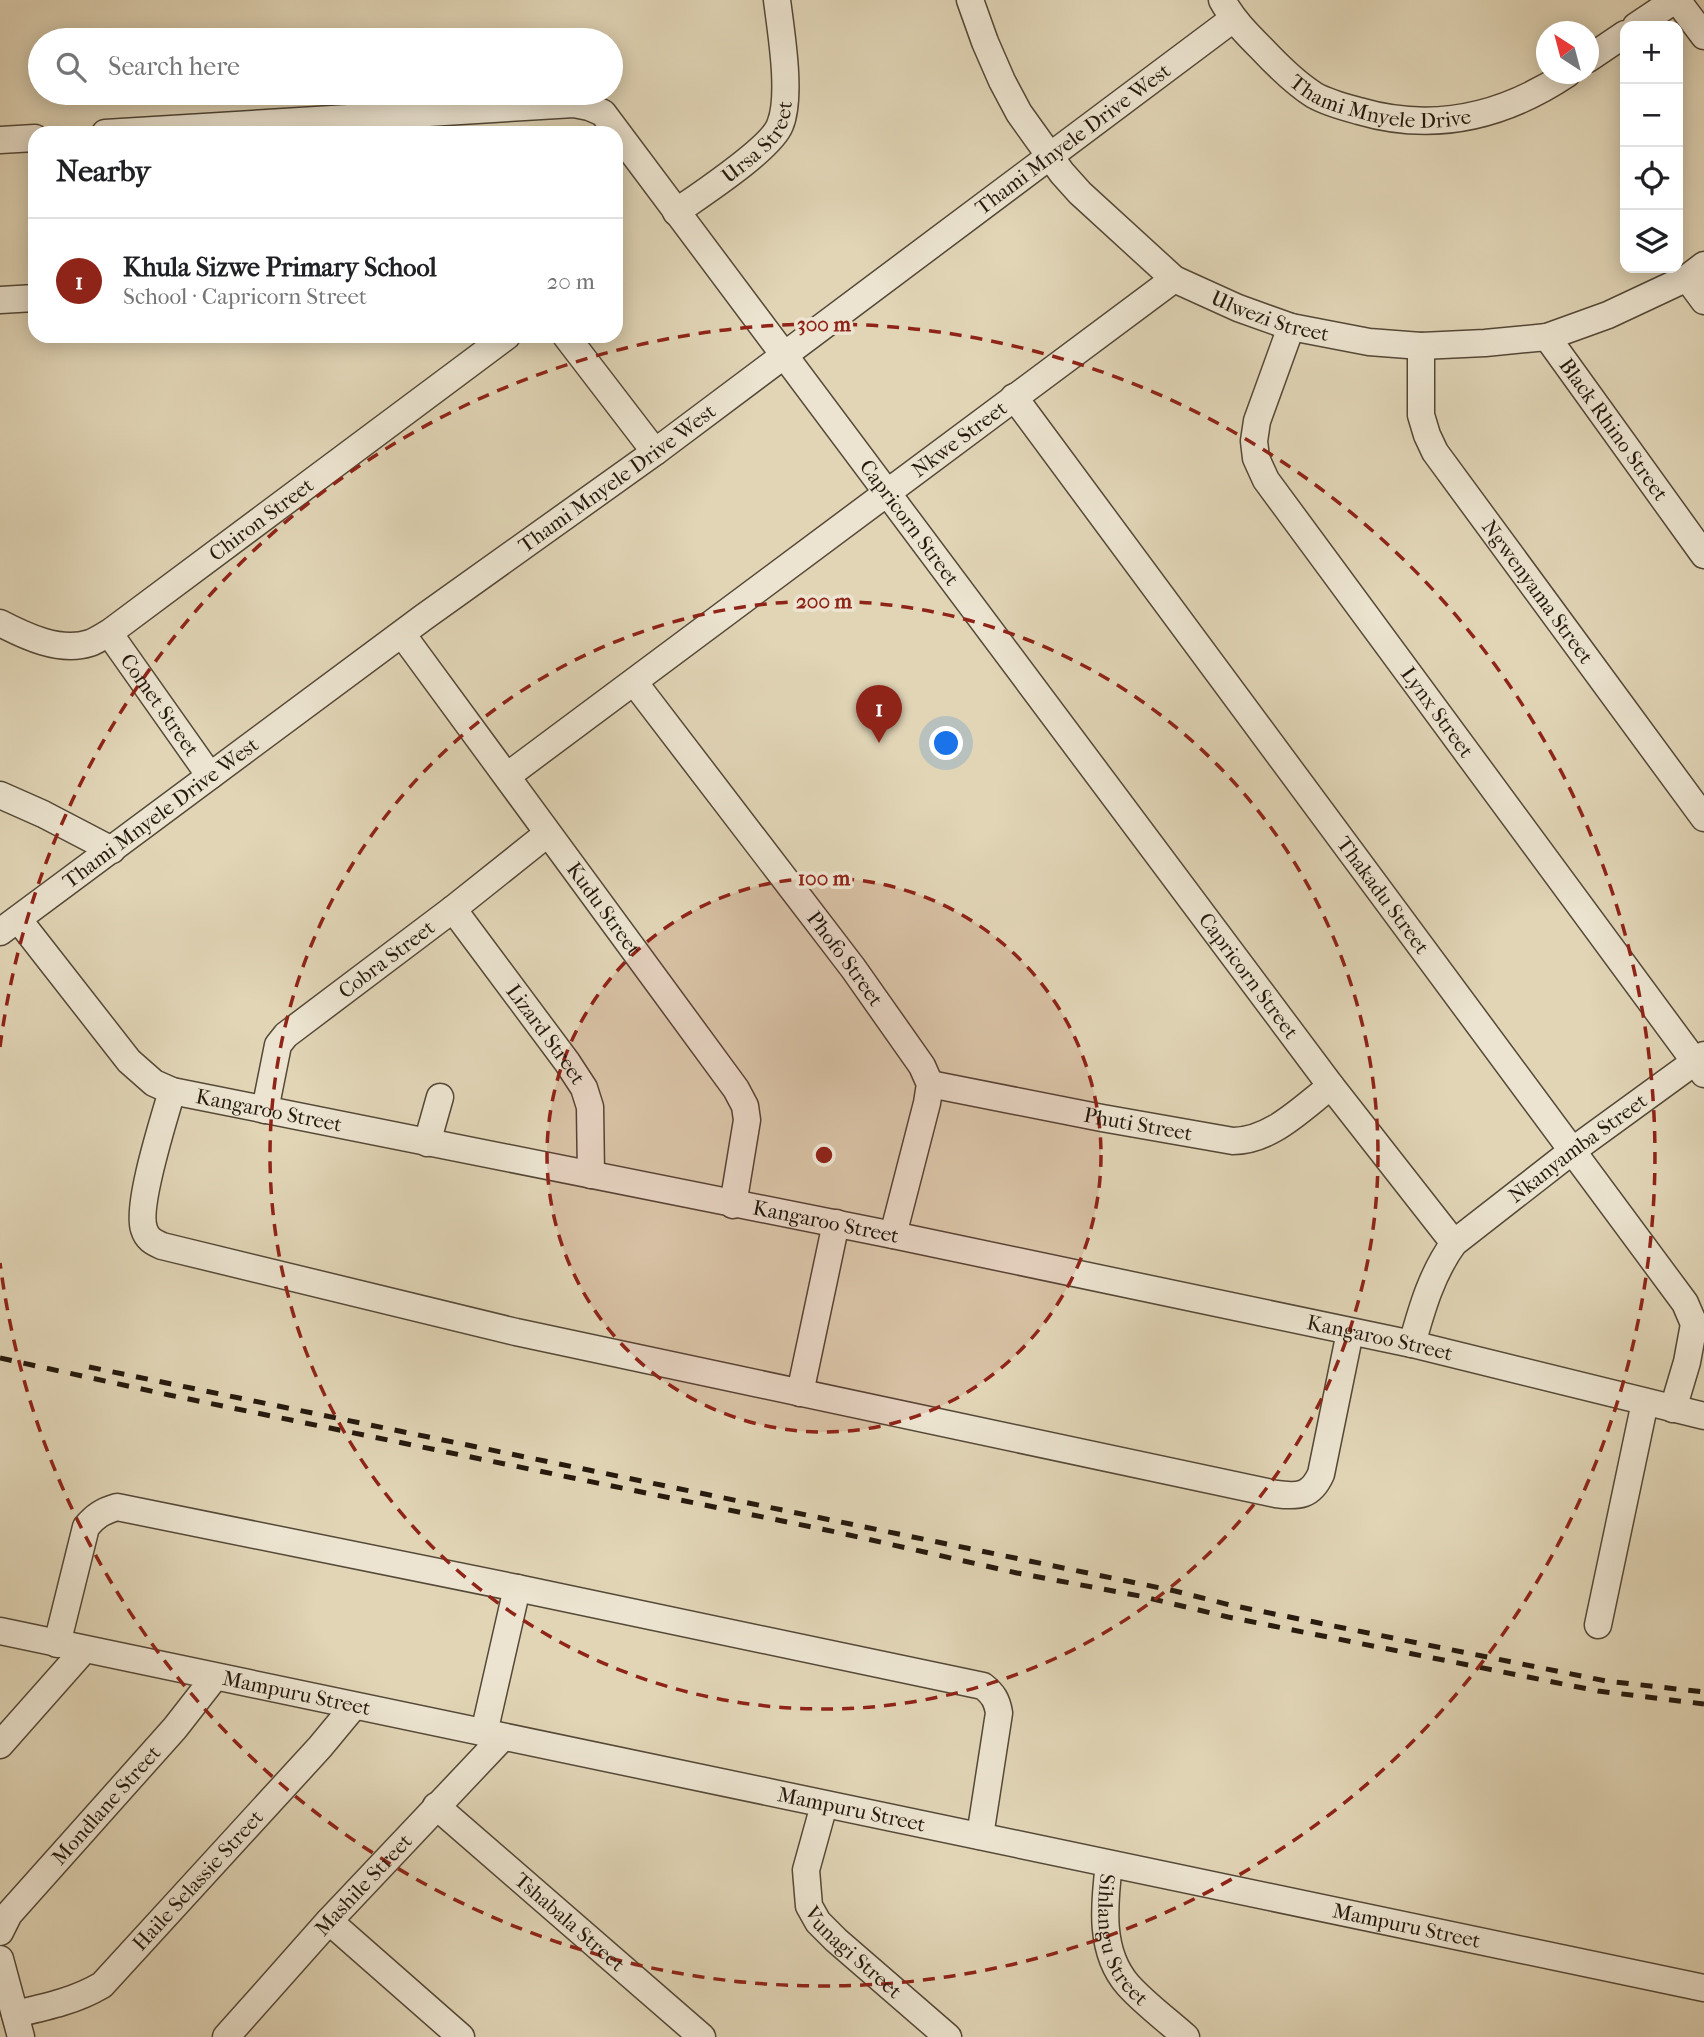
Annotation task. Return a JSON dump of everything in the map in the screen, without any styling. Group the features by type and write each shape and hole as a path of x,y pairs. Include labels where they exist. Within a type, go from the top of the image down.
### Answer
{"street":[{"name":"Ursa Street","path":"676,212 752,156 771,140 780,126 785,97 777,0"},
{"name":"Ulwezi Street","path":"970,0 985,42 1019,113 1080,193 1174,279 1238,308 1291,327 1369,342 1421,346 1485,343 1547,337 1608,315 1695,272"},
{"path":"1644,21 1676,0 1704,36"},
{"name":"Thami Mnyele Drive West","path":"9,925 402,634 655,452 1049,155 1227,10"},
{"name":"Thami Mnyele Drive","path":"1227,10 1276,63 1316,96 1333,104 1398,120 1451,120 1522,100 1552,84"},
{"path":"1599,52 1620,37"},
{"name":"Capricorn Street","path":"218,126 558,105"},
{"name":"Capricorn Street","path":"579,105 603,113 613,126"},
{"path":"0,140 28,138"},
{"name":"Capricorn Street","path":"623,140 1331,1086 1454,1242"},
{"path":"1695,272 1704,301"},
{"name":"Nkwe Street","path":"507,776 1174,279"},
{"path":"0,300 28,298"},
{"name":"Lynx Street","path":"1291,327 1257,421 1254,441 1256,458 1266,480 1701,1063"},
{"name":"Black Rhino Street","path":"1547,337 1704,555"},
{"name":"Chiron Street","path":"0,623 22,635 67,645 90,643 109,633 498,343"},
{"path":"571,343 655,452"},
{"name":"Ngwenyama Street","path":"1421,346 1421,415 1435,453 1704,818"},
{"name":"Thakadu Street","path":"1014,397 1685,1303 1694,1324 1673,1409"},
{"name":"Comet Street","path":"109,633 209,776"},
{"name":"Kudu Street","path":"402,634 741,1098 747,1120 733,1205"},
{"name":"Phofo Street","path":"634,682 853,968 922,1066 930,1084"},
{"path":"0,795 112,850"},
{"name":"Cobra Street","path":"265,1110 278,1045 286,1035 547,834"},
{"name":"Lizard Street","path":"453,909 584,1088 590,1107 591,1175"},
{"name":"Kangaroo Street","path":"9,925 129,1061 154,1083 172,1091 733,1205 836,1223 1412,1344 1704,1416"},
{"name":"Nkanyamba Street","path":"1454,1242 1572,1151 1701,1063"},
{"path":"893,1235 930,1084"},
{"name":"Phuti Street","path":"930,1084 1233,1141 1248,1141 1273,1129 1331,1086"},
{"path":"172,1091 142,1211 143,1227 149,1240 162,1246 516,1332 1263,1491 1292,1496 1306,1493 1316,1484 1321,1474 1350,1332"},
{"path":"427,1143 440,1097"},
{"path":"800,1393 836,1223"},
{"path":"1412,1344 1426,1294 1442,1259 1454,1242"},
{"path":"1598,1625 1645,1402"},
{"path":"57,1644 86,1527 95,1516 117,1507 517,1588 983,1686 997,1701 999,1713 980,1836"},
{"path":"494,1735 517,1588"},
{"name":"Mampuru Street","path":"0,1631 1704,1989"},
{"path":"0,1745 84,1650"},
{"name":"Mondlane Street","path":"0,1932 9,1914 175,1728 214,1678"},
{"name":"Haile Selassie Street","path":"18,2026 102,1985 320,1747 354,1706"},
{"name":"Mashile Street","path":"229,2036 329,1921 436,1806 494,1735"},
{"name":"Vunagi Street","path":"824,1805 806,1870 809,1906 818,1922 836,1940 948,2037"},
{"name":"Tshabala Street","path":"436,1806 702,2037"},
{"name":"Sihlangu Street","path":"1109,1864 1105,1919 1111,1956 1119,1974 1186,2037"},
{"path":"329,1921 461,2037"},
{"path":"0,1959 18,2026"}],"railway":[{"path":"0,1358 836,1532 1017,1573 1140,1596 1228,1617 1598,1691 1704,1704"},
{"path":"89,1367 1606,1681 1704,1692"}],"place":[{"name":"Khula Sizwe Primary School","path":"879,743"}]}
